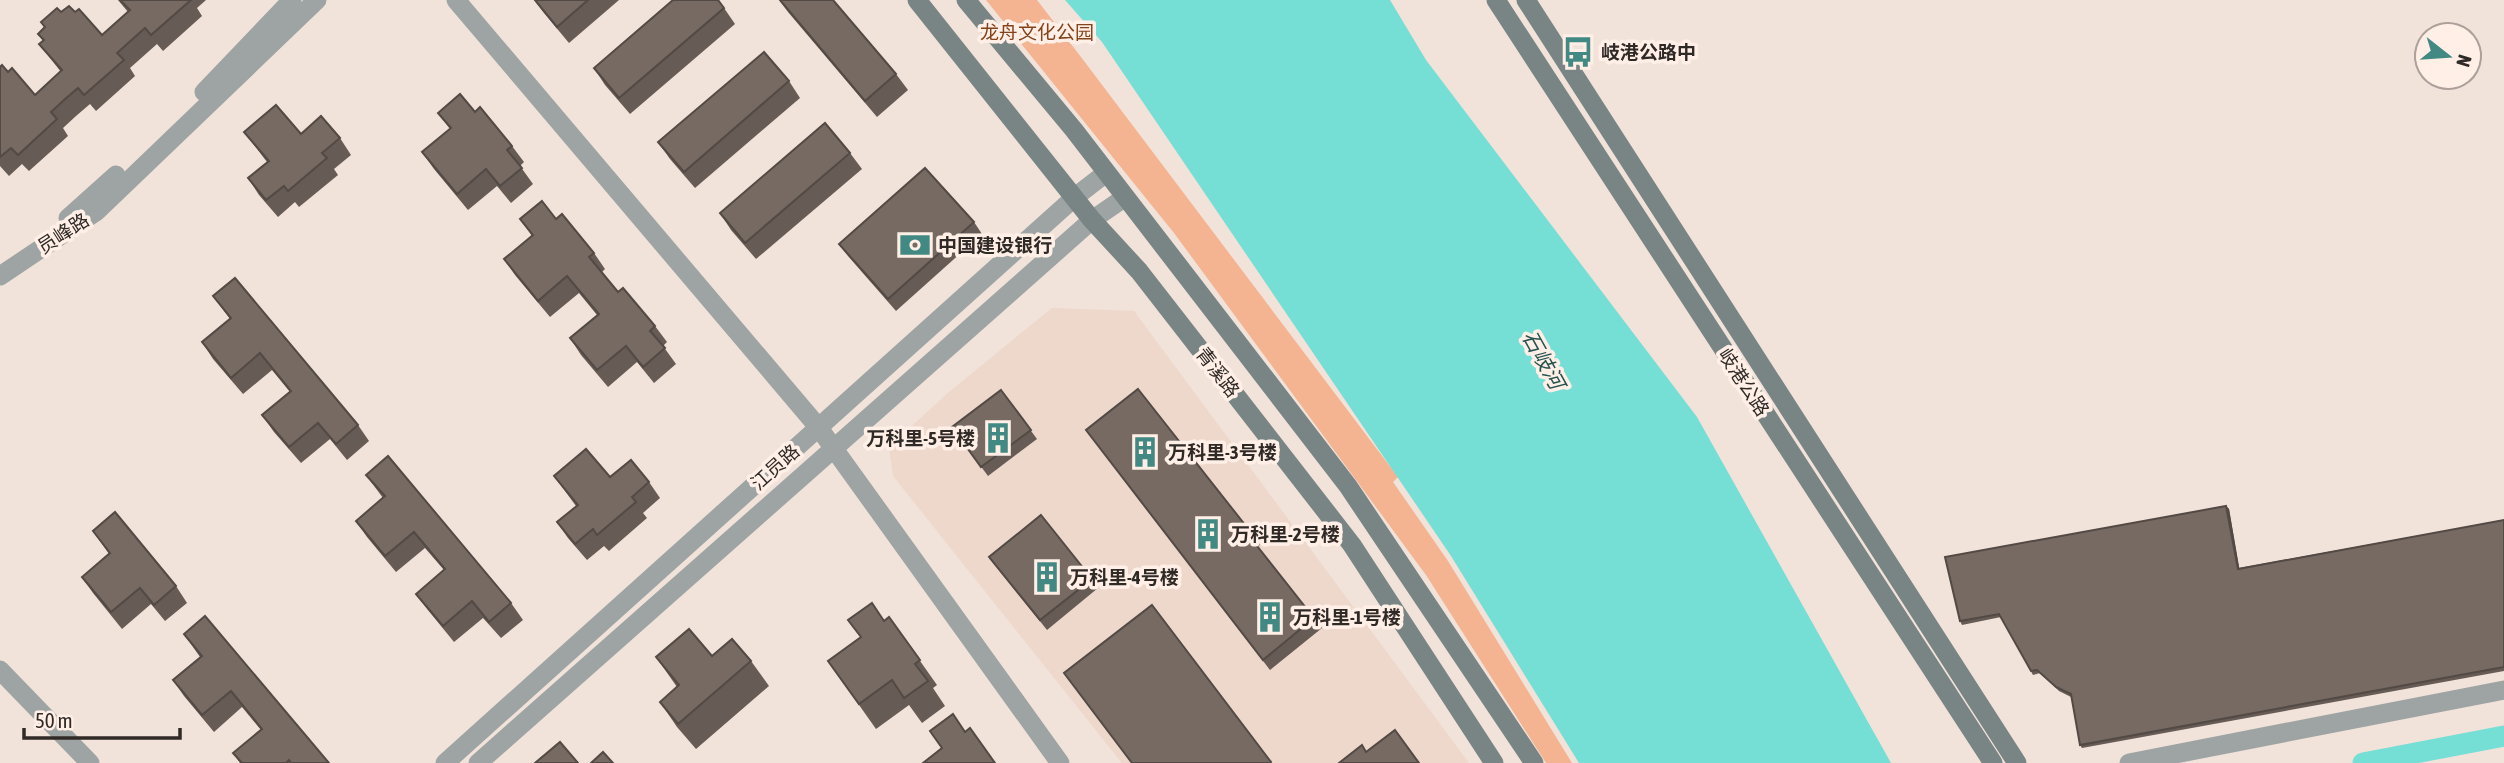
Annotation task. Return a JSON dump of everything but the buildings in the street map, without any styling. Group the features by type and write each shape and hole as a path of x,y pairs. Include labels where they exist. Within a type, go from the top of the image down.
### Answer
{"main road":[{"name":"青溪路","path":"917,0 1092,220 1139,271 1352,545 1494,763"},
{"name":"青溪路","path":"966,0 1074,130 1348,486 1534,763"},
{"name":"岐港公路","path":"1496,0 1993,763"},
{"name":"岐港公路","path":"1525,0 2017,763"}],"street":[{"name":"员峰路","path":"20,261 182,116 292,0"},
{"name":"员峰路","path":"20,261 97,211 317,0"},
{"path":"456,0 819,428 1060,763"},
{"name":"江员路","path":"446,763 1075,197 1106,173"},
{"name":"江员路","path":"478,763 1092,220 1124,198"},
{"path":"0,276 20,261"},
{"path":"0,670 90,763"},
{"path":"2129,763 2504,690"}],"shaded area":[{"path":"1052,308 1134,311 1469,763 1122,763 893,476 889,447 949,392"}],"green space":[{"name":"龙舟文化公园","path":"986,0 1037,0 1081,57 1398,477 1393,482 1448,561 1572,763 1546,763 1426,575 1174,233"}],"water":[{"name":"石岐河","path":"1065,0 1390,0 1426,60 1697,417 1891,763 1579,763 1451,556 1102,42"}],"waterway":[{"path":"2363,763 2504,736"}],"place":[{"name":"岐港公路中","path":"1578,52"},
{"name":"中国建设银行","path":"915,245"},
{"name":"万科里-5号楼","path":"998,438"},
{"name":"万科里-3号楼","path":"1145,452"},
{"name":"万科里-2号楼","path":"1208,534"},
{"name":"万科里-4号楼","path":"1047,577"},
{"name":"万科里-1号楼","path":"1270,617"}]}
